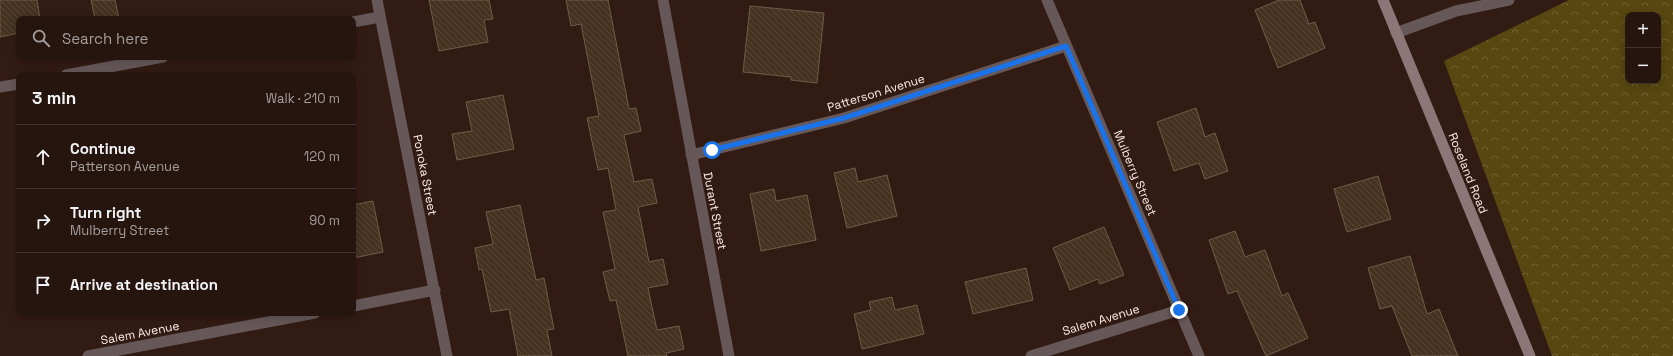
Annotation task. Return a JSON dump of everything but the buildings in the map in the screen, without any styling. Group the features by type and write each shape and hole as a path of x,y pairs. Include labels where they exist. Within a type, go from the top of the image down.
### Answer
{"main road":[{"name":"Roseland Road","path":"1383,0 1530,356"}],"street":[{"name":"Ponoka Street","path":"377,0 447,356"},
{"name":"Durant Street","path":"663,0 729,356"},
{"name":"Mulberry Street","path":"1047,0 1199,356"},
{"path":"1456,11 1472,0"},
{"path":"1396,33 1456,11 1509,0"},
{"path":"356,21 380,17"},
{"name":"Patterson Avenue","path":"692,155 844,118 1066,46"},
{"path":"82,72 147,60"},
{"path":"0,87 16,84"},
{"path":"356,305 435,290"},
{"name":"Salem Avenue","path":"1030,356 1179,310"},
{"name":"Salem Avenue","path":"88,356 298,316"}],"green space":[{"path":"1569,0 1673,0 1673,356 1552,356 1444,61"}],"route":[{"path":"712,150 844,118 1066,46 1179,310"}]}
